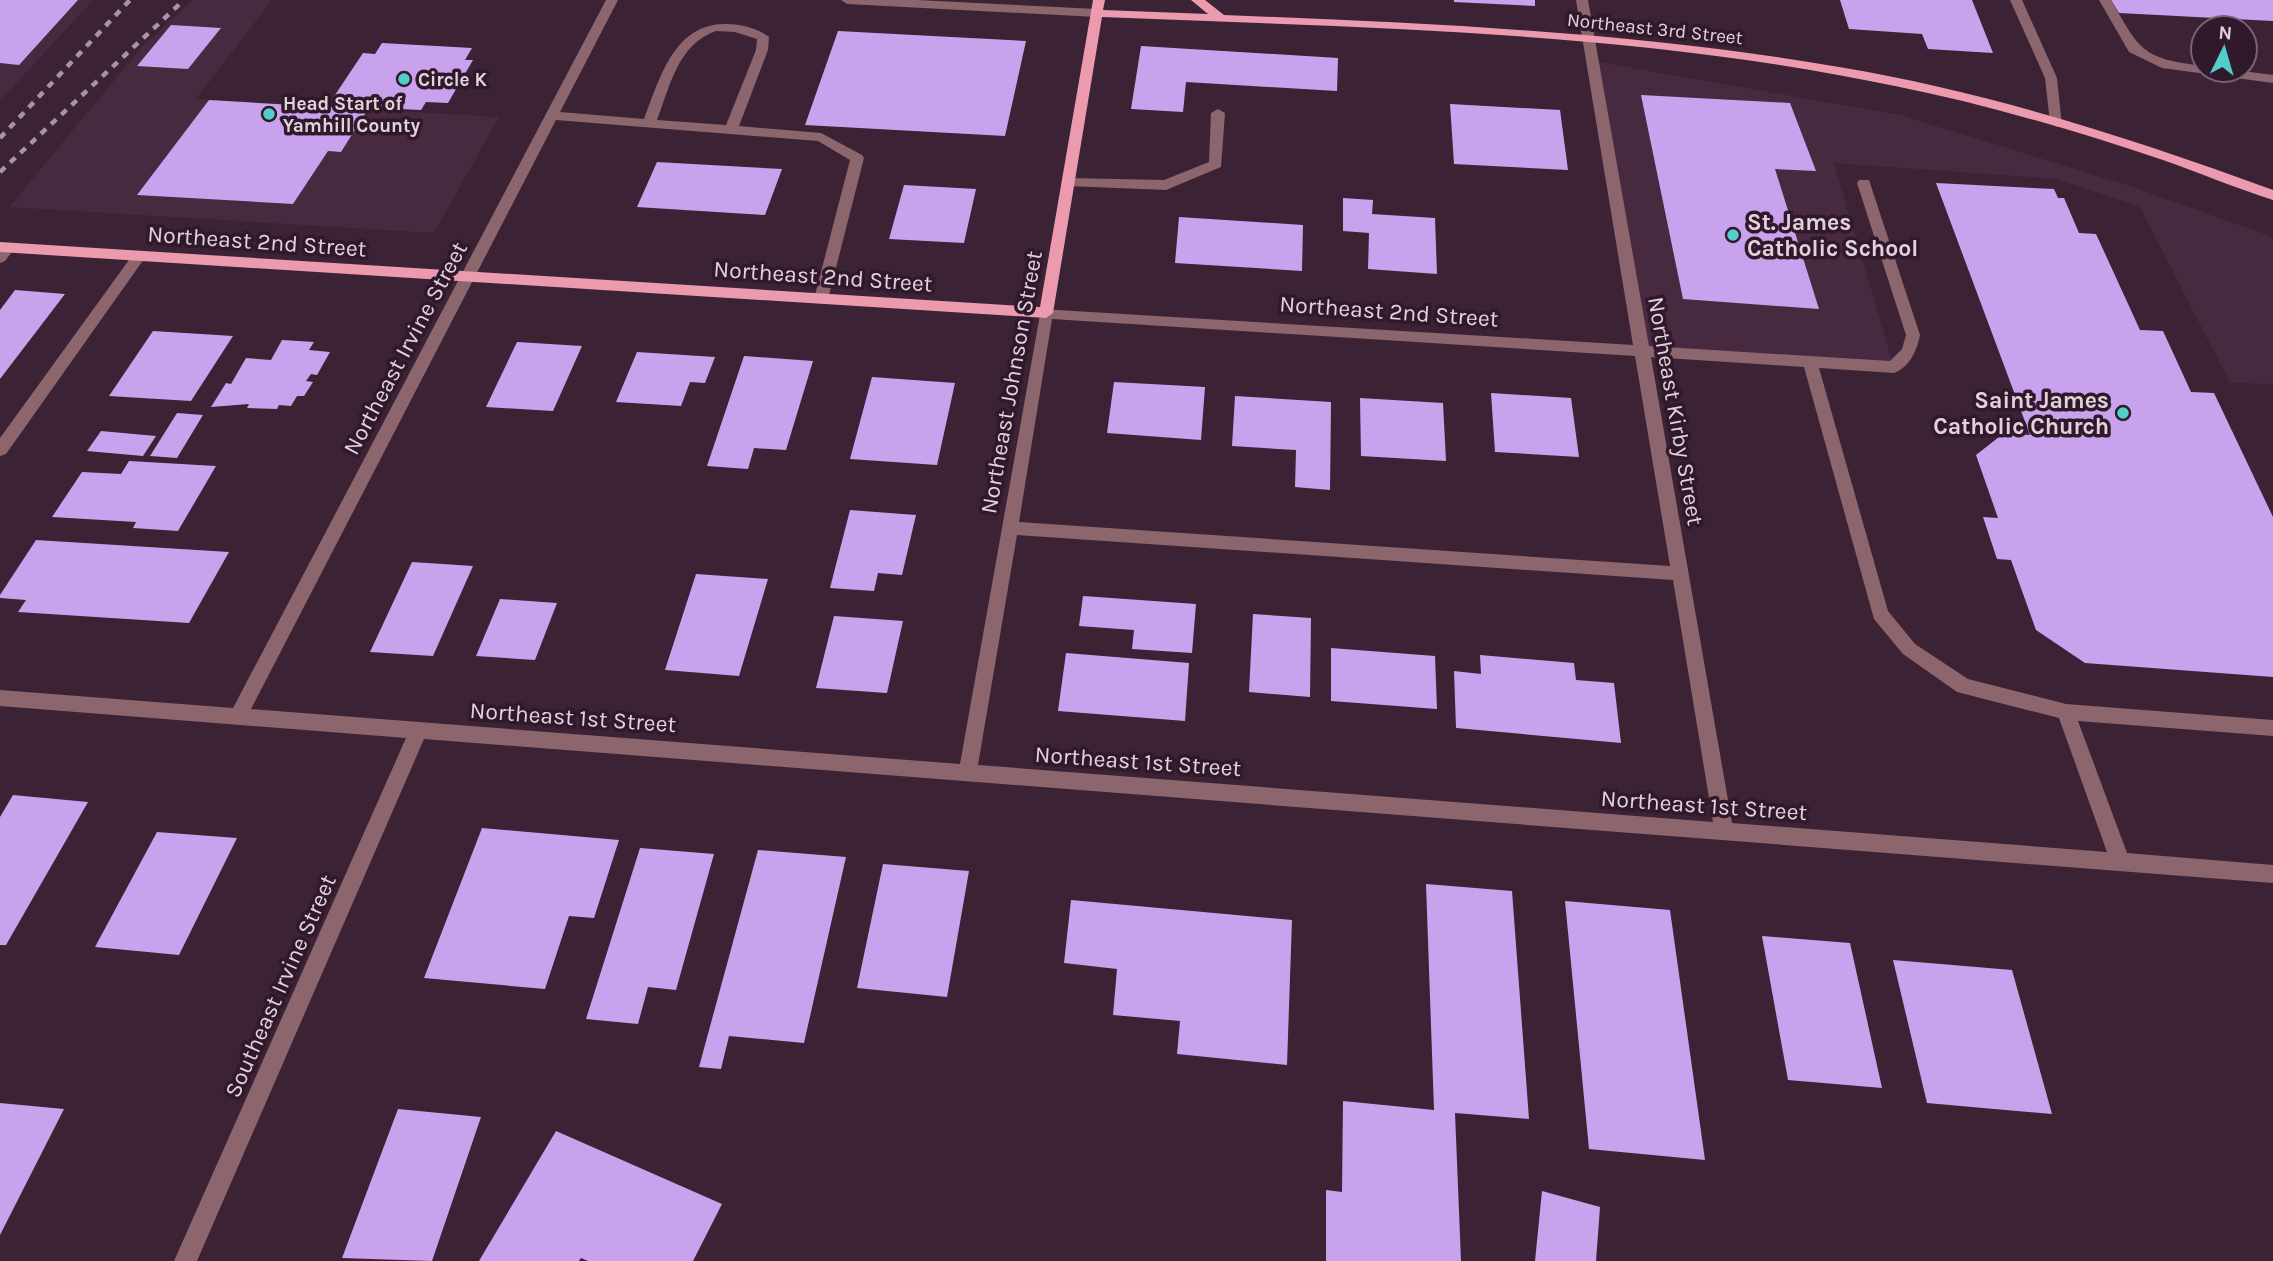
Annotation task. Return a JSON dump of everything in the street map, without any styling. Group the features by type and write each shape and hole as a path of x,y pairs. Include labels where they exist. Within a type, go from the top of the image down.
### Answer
{"main road":[{"path":"1197,0 1222,19"},
{"name":"Northeast 3rd Street","path":"1098,7 1222,19 1589,39 1711,52 1841,71 2057,123 2202,168 2273,195"},
{"name":"Northeast Johnson Street","path":"1046,313 1098,7"},
{"name":"Northeast 2nd Street","path":"3,251 139,256 1046,313"}],"street":[{"name":"Northeast Irvine Street","path":"238,716 612,0"},
{"name":"Northeast 3rd Street","path":"847,0 1098,7"},
{"name":"Northeast Kirby Street","path":"1582,0 1724,831"},
{"path":"2016,0 2051,78 2057,123"},
{"path":"2105,0 2133,49 2166,65 2273,79"},
{"path":"649,123 677,56 691,34 702,29 747,30 763,37 762,50 731,130"},
{"path":"1068,182 1166,185 1191,176 1216,164 1218,113"},
{"path":"552,116 821,137 857,158 821,299"},
{"name":"Northeast 2nd Street","path":"1046,313 1894,367 1909,351 1913,335 1864,183"},
{"path":"0,450 139,256"},
{"name":"Northeast Johnson Street","path":"968,772 1046,313"},
{"path":"1810,362 1880,614 1909,649 1963,686 2066,712 2273,728"},
{"path":"1010,528 1681,575"},
{"name":"Northeast 1st Street","path":"0,698 2273,874"},
{"path":"2066,712 2120,862"},
{"name":"Southeast Irvine Street","path":"185,1261 419,730"}],"shaded area":[{"path":"0,0 93,0 0,101"},
{"name":"Head Start of Yamhill County","path":"193,0 272,0 196,99 499,117 434,233 9,207 142,47"},
{"path":"1593,61 1900,115 2124,184 2273,237 2273,384 2230,383 2140,207 2057,179 1834,163 1894,367 1642,350"}],"building":[{"path":"0,0 78,0 19,65 0,63"},
{"path":"1535,0 1535,6 1454,2"},
{"path":"1840,0 1972,0 1993,53 1928,49 1922,34 1849,29"},
{"path":"2111,0 2273,0 2273,21 2259,20 2259,14 2189,14 2189,17 2119,13"},
{"path":"171,25 221,28 188,69 137,66"},
{"path":"838,31 1026,41 1005,136 805,125"},
{"name":"Circle K","path":"382,43 472,48 465,60 473,60 448,103 426,102 421,110 379,108 384,101 333,98 363,53 375,54"},
{"path":"1141,46 1338,58 1337,91 1186,82 1183,112 1131,109"},
{"name":"St. James Catholic School","path":"1641,95 1790,103 1816,171 1775,169 1819,309 1683,299"},
{"name":"Head Start of Yamhill County","path":"209,100 368,109 341,152 328,151 293,204 137,195"},
{"path":"1450,104 1560,110 1568,170 1454,164"},
{"path":"657,162 782,169 765,215 637,207"},
{"name":"Saint James Catholic Church","path":"1936,183 2054,189 2058,198 2064,198 2079,233 2096,234 2140,330 2163,331 2191,392 2214,393 2273,517 2273,677 2085,663 2036,630 2011,560 1997,559 1983,517 1998,518 1976,455 2004,433 2030,435"},
{"path":"904,185 976,189 964,243 889,239"},
{"path":"1343,198 1373,200 1372,214 1435,218 1437,274 1368,269 1369,233 1343,231"},
{"path":"1179,217 1303,225 1302,271 1175,263"},
{"path":"15,290 65,294 0,379 0,310"},
{"path":"153,331 233,336 191,401 109,396"},
{"path":"282,340 314,342 309,350 330,352 317,375 311,374 306,381 313,382 304,396 297,396 291,406 279,405 277,409 247,408 249,404 211,407 226,383 231,384 246,358 271,360"},
{"path":"517,342 582,346 553,411 486,407"},
{"path":"637,352 715,357 705,383 690,382 681,406 616,402"},
{"path":"744,356 813,361 786,450 754,448 748,469 707,466"},
{"path":"872,377 955,383 937,465 850,459"},
{"path":"1114,382 1205,387 1201,440 1107,433"},
{"path":"1491,393 1571,398 1579,457 1495,452"},
{"path":"1235,396 1331,402 1330,490 1295,487 1296,450 1232,446"},
{"path":"1360,398 1443,403 1446,461 1361,456"},
{"path":"177,413 203,415 177,458 150,456"},
{"path":"101,431 156,436 143,456 87,451"},
{"path":"129,461 216,466 178,531 133,528 136,522 52,517 82,472 121,474"},
{"path":"850,510 916,515 902,575 878,573 874,591 830,588"},
{"path":"36,540 229,552 189,623 18,612 26,600 0,598 0,595"},
{"path":"412,562 473,566 433,656 370,652"},
{"path":"696,574 768,579 739,676 665,670"},
{"path":"1083,596 1196,604 1192,653 1132,649 1134,630 1079,626"},
{"path":"500,599 557,603 535,660 476,656"},
{"path":"1253,614 1311,618 1310,697 1249,692"},
{"path":"834,616 903,621 887,693 816,688"},
{"path":"1331,648 1435,656 1437,709 1331,701"},
{"path":"1066,653 1189,663 1185,721 1058,711"},
{"path":"1480,655 1574,663 1576,680 1614,683 1621,743 1456,728 1454,671 1481,674"},
{"path":"13,795 88,802 6,945 0,945 0,817"},
{"path":"482,828 619,840 594,918 569,916 545,989 424,978"},
{"path":"157,832 237,838 179,955 95,947"},
{"path":"640,848 714,854 676,990 648,987 638,1024 586,1019"},
{"path":"758,850 846,857 804,1043 729,1036 721,1069 699,1067"},
{"path":"883,864 969,871 947,997 857,988"},
{"path":"1426,884 1512,891 1529,1119 1455,1113 1461,1261 1326,1261 1326,1190 1342,1192 1343,1101 1434,1110"},
{"path":"1071,900 1292,920 1287,1065 1177,1054 1180,1021 1113,1015 1117,969 1064,963"},
{"path":"1565,901 1670,910 1705,1160 1589,1149"},
{"path":"1762,936 1850,943 1882,1088 1788,1080"},
{"path":"1893,960 2012,970 2052,1114 1927,1103"},
{"path":"0,1103 64,1109 0,1235"},
{"path":"398,1109 481,1117 432,1261 342,1258"},
{"path":"556,1131 722,1204 693,1261 588,1261 581,1258 579,1261 479,1261"},
{"path":"1542,1191 1600,1207 1596,1261 1535,1261"}],"railway":[{"path":"0,138 130,0"},
{"path":"0,172 184,0"}],"place":[{"name":"Circle K","path":"404,79"},
{"name":"Head Start of Yamhill County","path":"269,114"},
{"name":"St. James Catholic School","path":"1733,235"},
{"name":"Saint James Catholic Church","path":"2123,413"}]}
